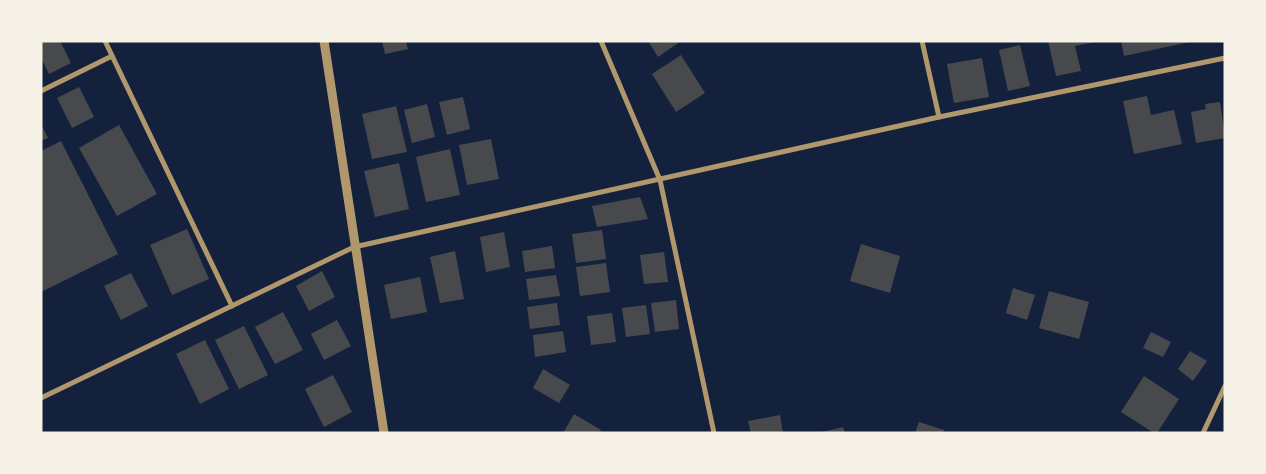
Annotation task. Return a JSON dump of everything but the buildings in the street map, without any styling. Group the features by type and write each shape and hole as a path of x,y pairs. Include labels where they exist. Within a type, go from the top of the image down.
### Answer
{"street":[{"path":"105,41 232,306"},
{"path":"324,41 354,247 384,433"},
{"path":"601,41 660,180 714,433"},
{"path":"922,41 939,117"},
{"path":"41,92 112,56"},
{"path":"41,398 354,247 939,117 1225,58"},
{"path":"1203,433 1225,386"}]}
